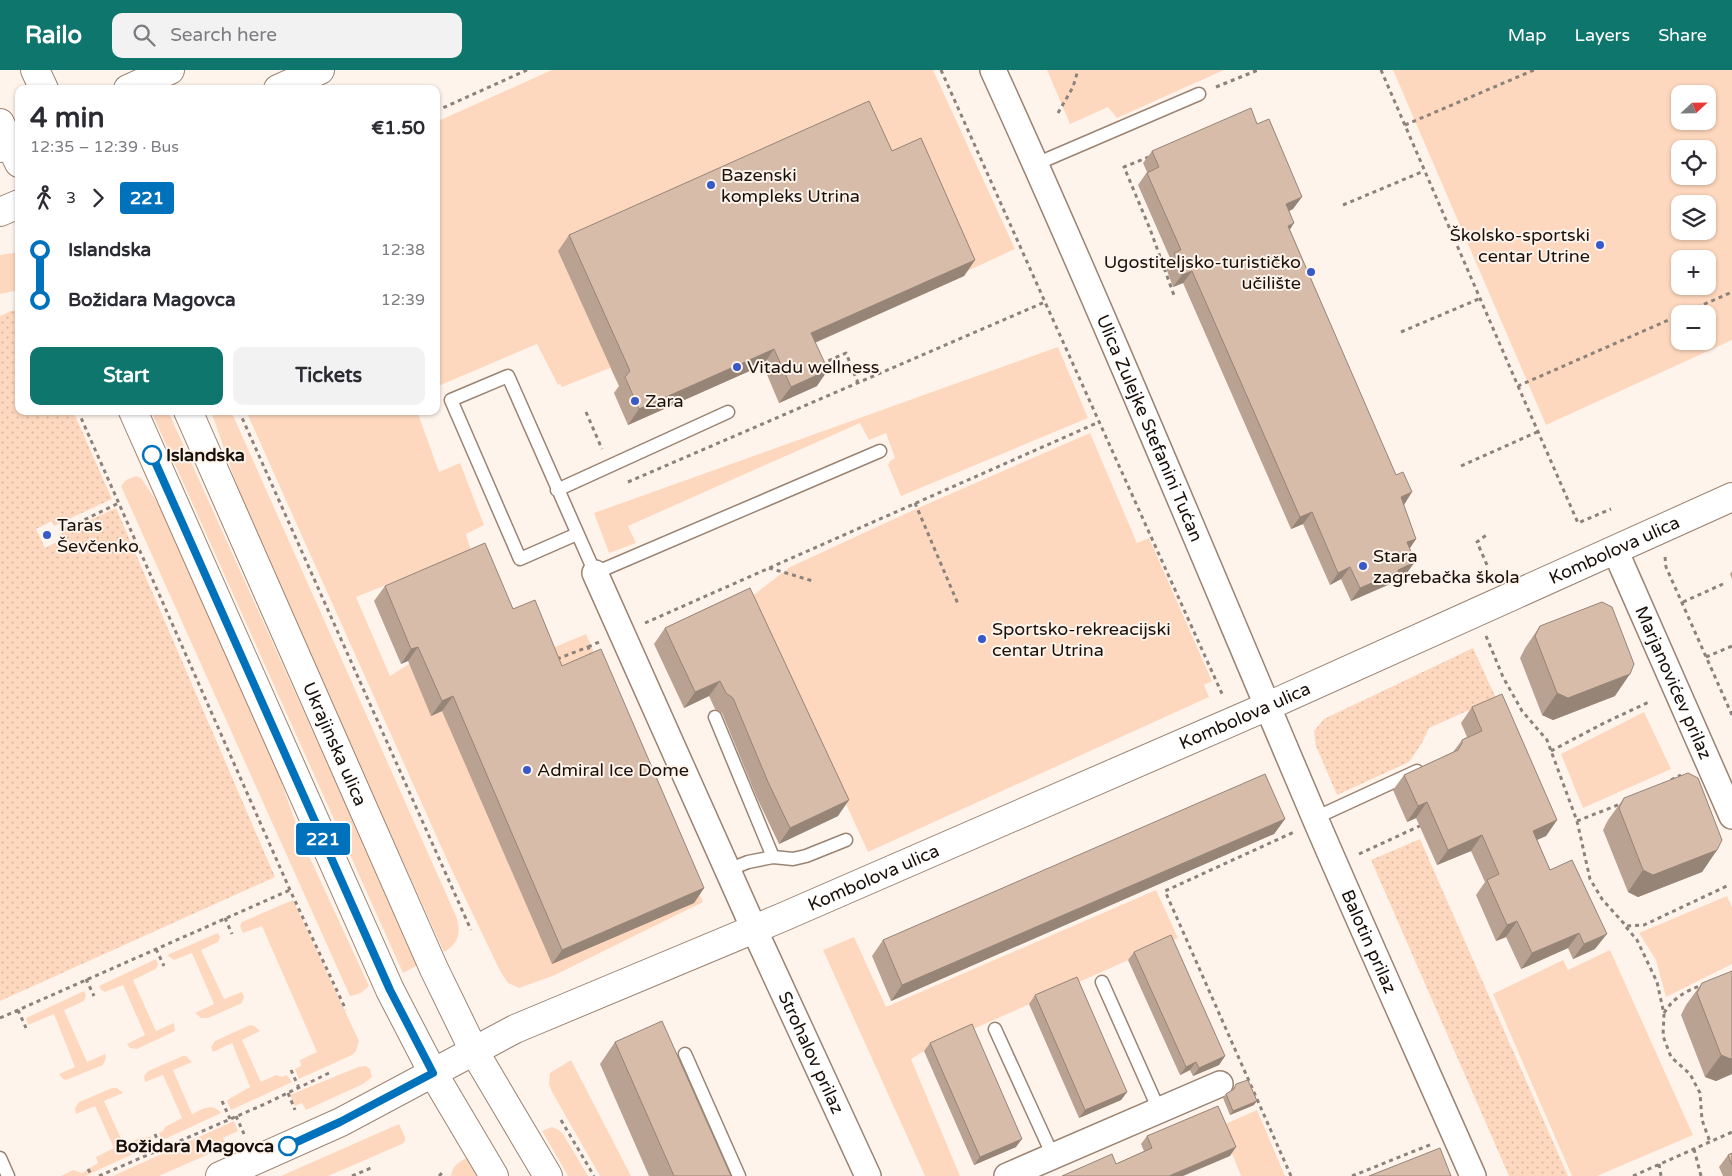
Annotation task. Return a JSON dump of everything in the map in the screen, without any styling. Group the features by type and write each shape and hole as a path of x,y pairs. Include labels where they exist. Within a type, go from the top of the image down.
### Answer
{"street":[{"path":"35,70 42,85"},
{"path":"137,85 170,70"},
{"path":"287,85 320,70"},
{"name":"Ulica Zulejke Stefanini Tućan","path":"993,70 1036,164 1268,706"},
{"path":"0,212 15,206"},
{"path":"135,415 390,990 433,1073 494,1176"},
{"name":"Ukrajinska ulica","path":"190,415 434,969 474,1051 548,1176"},
{"name":"Kombolova ulica","path":"220,1176 340,1122 515,1029 754,929 1268,706 1732,497"},
{"name":"Marjanovićev prilaz","path":"1615,550 1732,816"},
{"path":"594,573 754,929"},
{"name":"Balotin prilaz","path":"1268,706 1307,824 1473,1176"},
{"name":"Strohalov prilaz","path":"754,929 868,1176"},
{"path":"1007,1176 1220,1084"}],"lane":[{"path":"1036,164 1199,94"},
{"path":"577,534 520,560 451,400 508,376 558,490 594,573 880,451"},
{"path":"558,490 728,412"},
{"path":"714,717 773,857"},
{"path":"1307,824 1425,767"},
{"path":"728,870 748,862 773,857 793,859 806,856 846,840"},
{"path":"1102,982 1159,1110"},
{"path":"995,1029 1052,1156"},
{"path":"685,1054 739,1176"},
{"path":"0,1158 8,1176"}],"path":[{"path":"440,109 527,70"},
{"path":"941,70 1223,698"},
{"path":"1058,113 1073,87 1078,70"},
{"path":"1199,94 1258,70"},
{"path":"1381,70 1578,523 1611,508"},
{"path":"1405,125 1534,70"},
{"path":"1154,156 1124,167 1150,229 1175,298"},
{"path":"1343,205 1424,171"},
{"path":"1702,305 1732,292"},
{"path":"1401,332 1481,298"},
{"path":"627,482 1045,302"},
{"path":"1518,386 1671,318"},
{"path":"816,366 846,353 858,383"},
{"path":"80,415 290,890 346,1010"},
{"path":"241,415 471,930"},
{"path":"637,626 1099,422"},
{"path":"1461,466 1538,432"},
{"path":"63,530 119,503"},
{"path":"915,503 958,604"},
{"path":"1487,566 1477,542 1489,533"},
{"path":"1665,553 1666,567 1731,712"},
{"path":"769,568 813,581"},
{"path":"1683,602 1723,584"},
{"path":"1482,628 1503,677 1522,710 1546,740 1551,750 1577,821 1590,879 1602,899 1637,940 1647,958 1657,982 1664,1014 1663,1036 1671,1056 1690,1074 1700,1093 1702,1120 1710,1142"},
{"path":"1706,657 1732,646"},
{"path":"554,660 588,647 596,665"},
{"path":"1551,750 1649,702"},
{"path":"1666,783 1681,775"},
{"path":"1577,821 1627,801"},
{"path":"1357,855 1432,820"},
{"path":"1291,1176 1165,890 1307,824"},
{"path":"1626,926 1644,925 1730,885"},
{"path":"0,1018 290,890"},
{"path":"225,918 232,934"},
{"path":"156,949 164,966"},
{"path":"86,979 94,996"},
{"path":"1664,1014 1669,1004 1678,996 1706,983"},
{"path":"18,1010 26,1028"},
{"path":"291,1070 298,1088"},
{"path":"99,1176 230,1119 329,1073"},
{"path":"288,1093 295,1110"},
{"path":"222,1101 230,1119"},
{"path":"236,1116 244,1134"},
{"path":"561,1120 594,1176"},
{"path":"1633,1176 1732,1132"},
{"path":"155,1134 161,1149"},
{"path":"1352,1176 1436,1142"},
{"path":"1694,1149 1701,1176"},
{"path":"1660,1164 1661,1176"},
{"path":"352,1176 370,1168"},
{"path":"88,1169 92,1176"},
{"path":"439,1176 444,1171"}],"shaded area":[{"name":"Bazenski kompleks Utrina","path":"552,70 933,70 1015,249 963,273 964,276 800,349 817,386 779,403 763,365 628,425 614,393 619,386 610,368 562,387 560,384 558,385 537,344 440,385 440,120"},
{"path":"1047,70 1224,70 1117,118 1108,107 1070,124"},
{"name":"Školsko-sportski centar Utrine","path":"1393,70 1732,70 1732,340 1716,347 1716,305 1671,305 1671,350 1710,350 1546,425"},
{"path":"15,253 15,291 0,294 0,255"},
{"path":"15,310 15,415 75,415 112,499 54,526 52,521 36,529 45,548 61,540 58,535 116,508 275,877 0,1001 0,316"},
{"path":"1058,347 1088,418 901,496 888,465 895,458 886,433 869,440 860,423 628,526 636,543 609,553 594,513"},
{"path":"153,415 170,415 418,965 403,973"},
{"path":"212,415 233,415 456,916 458,936 453,945 444,952 251,527"},
{"name":"Admiral Ice Dome","path":"248,415 418,415 439,472 460,463 484,525 466,534 471,551 356,597 390,676 409,664 541,653 586,634 703,902 555,975 519,988 508,983 500,971 448,862"},
{"name":"Sportsko-rekreacijski centar Utrina","path":"1090,433 1137,543 1149,538 1212,681 1204,685 1209,697 868,852 751,597 790,567 918,508"},
{"path":"136,476 141,478 167,517 273,758 302,841 369,986 358,994 350,996 121,486 126,480"},
{"path":"1473,648 1496,698 1429,728 1422,743 1409,762 1337,795 1316,746 1314,731 1324,719"},
{"path":"1644,712 1671,769 1583,808 1561,754"},
{"path":"1420,839 1568,1176 1509,1176 1371,860"},
{"path":"1156,890 1178,938 924,1051 911,1059 960,1176 925,1176 823,950 854,937 886,1007"},
{"path":"1727,896 1732,907 1732,964 1666,997 1656,960 1639,933"},
{"path":"293,900 359,1041 356,1051 352,1055 299,1079 295,1069 301,1066 300,1060 317,1052 262,926 243,933 240,926 242,922"},
{"path":"218,933 220,937 218,942 201,950 224,999 242,992 244,997 242,1003 208,1018 201,1018 195,1013 214,1004 192,953 174,960 167,955"},
{"path":"1610,950 1693,1135 1597,1176 1572,1176 1493,994 1563,960 1568,970"},
{"path":"156,959 158,964 156,969 133,980 156,1031 174,1023 175,1031 137,1049 130,1048 127,1044 145,1035 123,985 105,992 99,986"},
{"path":"84,991 86,995 84,1001 64,1010 87,1062 105,1054 106,1058 103,1065 66,1080 59,1074 75,1067 54,1014 28,1025 26,1018"},
{"path":"250,1025 260,1031 242,1040 261,1082 276,1075 282,1077 287,1075 292,1082 231,1110 227,1101 250,1087 232,1043 213,1052 211,1047 215,1041"},
{"path":"186,1056 192,1062 173,1070 192,1114 211,1107 221,1113 165,1139 161,1138 159,1133 165,1127 182,1118 163,1075 145,1082 144,1076 148,1071"},
{"path":"571,1060 631,1176 600,1176 552,1092 549,1084 550,1073"},
{"path":"366,1066 370,1069 372,1077 363,1084 306,1110 302,1103 295,1106 290,1095 358,1067"},
{"path":"112,1088 117,1088 123,1093 104,1101 124,1145 142,1137 150,1136 155,1144 85,1176 61,1176 73,1170 82,1173 98,1163 96,1157 114,1148 95,1106 76,1114 75,1108 79,1102"},
{"path":"1257,1110 1285,1176 1241,1176 1221,1126"},
{"path":"234,1121 238,1131 223,1138 227,1146 159,1176 113,1176"},
{"path":"399,1124 405,1137 405,1141 402,1144 328,1176 281,1176"},
{"path":"552,1127 563,1134 588,1176 568,1176 542,1131"},
{"path":"471,1157 484,1176 451,1176 453,1169 458,1164 464,1159"}],"building":[{"path":"869,101 892,151 921,138 975,260 811,333 828,370 791,387 774,349 639,409 625,377 630,371 569,235"},
{"path":"1251,108 1257,124 1269,119 1302,197 1286,204 1294,223 1288,226 1396,475 1403,472 1412,492 1401,497 1416,539 1407,542 1415,562 1398,570 1398,572 1360,588 1350,567 1338,573 1312,512 1300,517 1192,271 1182,275 1174,253 1181,250 1147,173 1159,167 1152,151"},
{"name":"Admiral Ice Dome","path":"485,543 513,609 535,600 562,666 601,649 704,888 562,950 453,696 442,701 418,647 411,649 385,586"},
{"path":"750,588 849,800 790,828 768,782 733,698 726,693 720,681 695,692 665,628"},
{"path":"1602,602 1612,607 1634,664 1630,674 1568,698 1557,693 1535,636 1540,626"},
{"path":"1502,694 1557,820 1533,831 1550,870 1572,860 1607,934 1584,944 1579,933 1532,953 1517,921 1507,925 1487,880 1499,874 1482,835 1448,850 1427,802 1418,806 1404,775 1458,750 1462,740 1482,731 1472,707"},
{"path":"1688,773 1698,778 1722,840 1717,850 1653,875 1643,870 1619,808 1624,798"},
{"path":"1265,774 1285,819 902,985 883,940"},
{"path":"1171,935 1225,1056 1199,1068 1196,1062 1186,1067 1134,952"},
{"path":"1732,971 1731,1059 1721,1055 1697,993 1702,983"},
{"path":"1077,977 1127,1092 1085,1110 1035,995"},
{"path":"662,1021 731,1176 674,1176 615,1042"},
{"path":"972,1024 1022,1139 980,1157 930,1043"},
{"path":"1248,1080 1257,1101 1233,1111 1226,1094 1234,1089 1236,1084"},
{"path":"1218,1106 1236,1147 1169,1176 1062,1176 1112,1154 1116,1164 1152,1148 1147,1136"},
{"path":"1440,1148 1451,1176 1369,1176"},
{"path":"1732,1153 1732,1165 1728,1155"}],"bus line":[{"name":"221","path":"152,455 390,990 433,1073 340,1122 288,1146"}],"place":[{"name":"Bazenski kompleks Utrina","path":"711,185"},
{"name":"Školsko-sportski centar Utrine","path":"1600,245"},
{"name":"Ugostiteljsko-turističko učilište","path":"1311,272"},
{"name":"Vitadu wellness","path":"737,367"},
{"name":"Zara","path":"635,401"},
{"name":"Islandska","path":"152,455"},
{"name":"Taras Ševčenko","path":"47,535"},
{"name":"Stara zagrebačka škola","path":"1363,566"},
{"name":"Sportsko-rekreacijski centar Utrina","path":"982,639"},
{"name":"Admiral Ice Dome","path":"527,770"},
{"name":"Božidara Magovca","path":"288,1146"}]}
